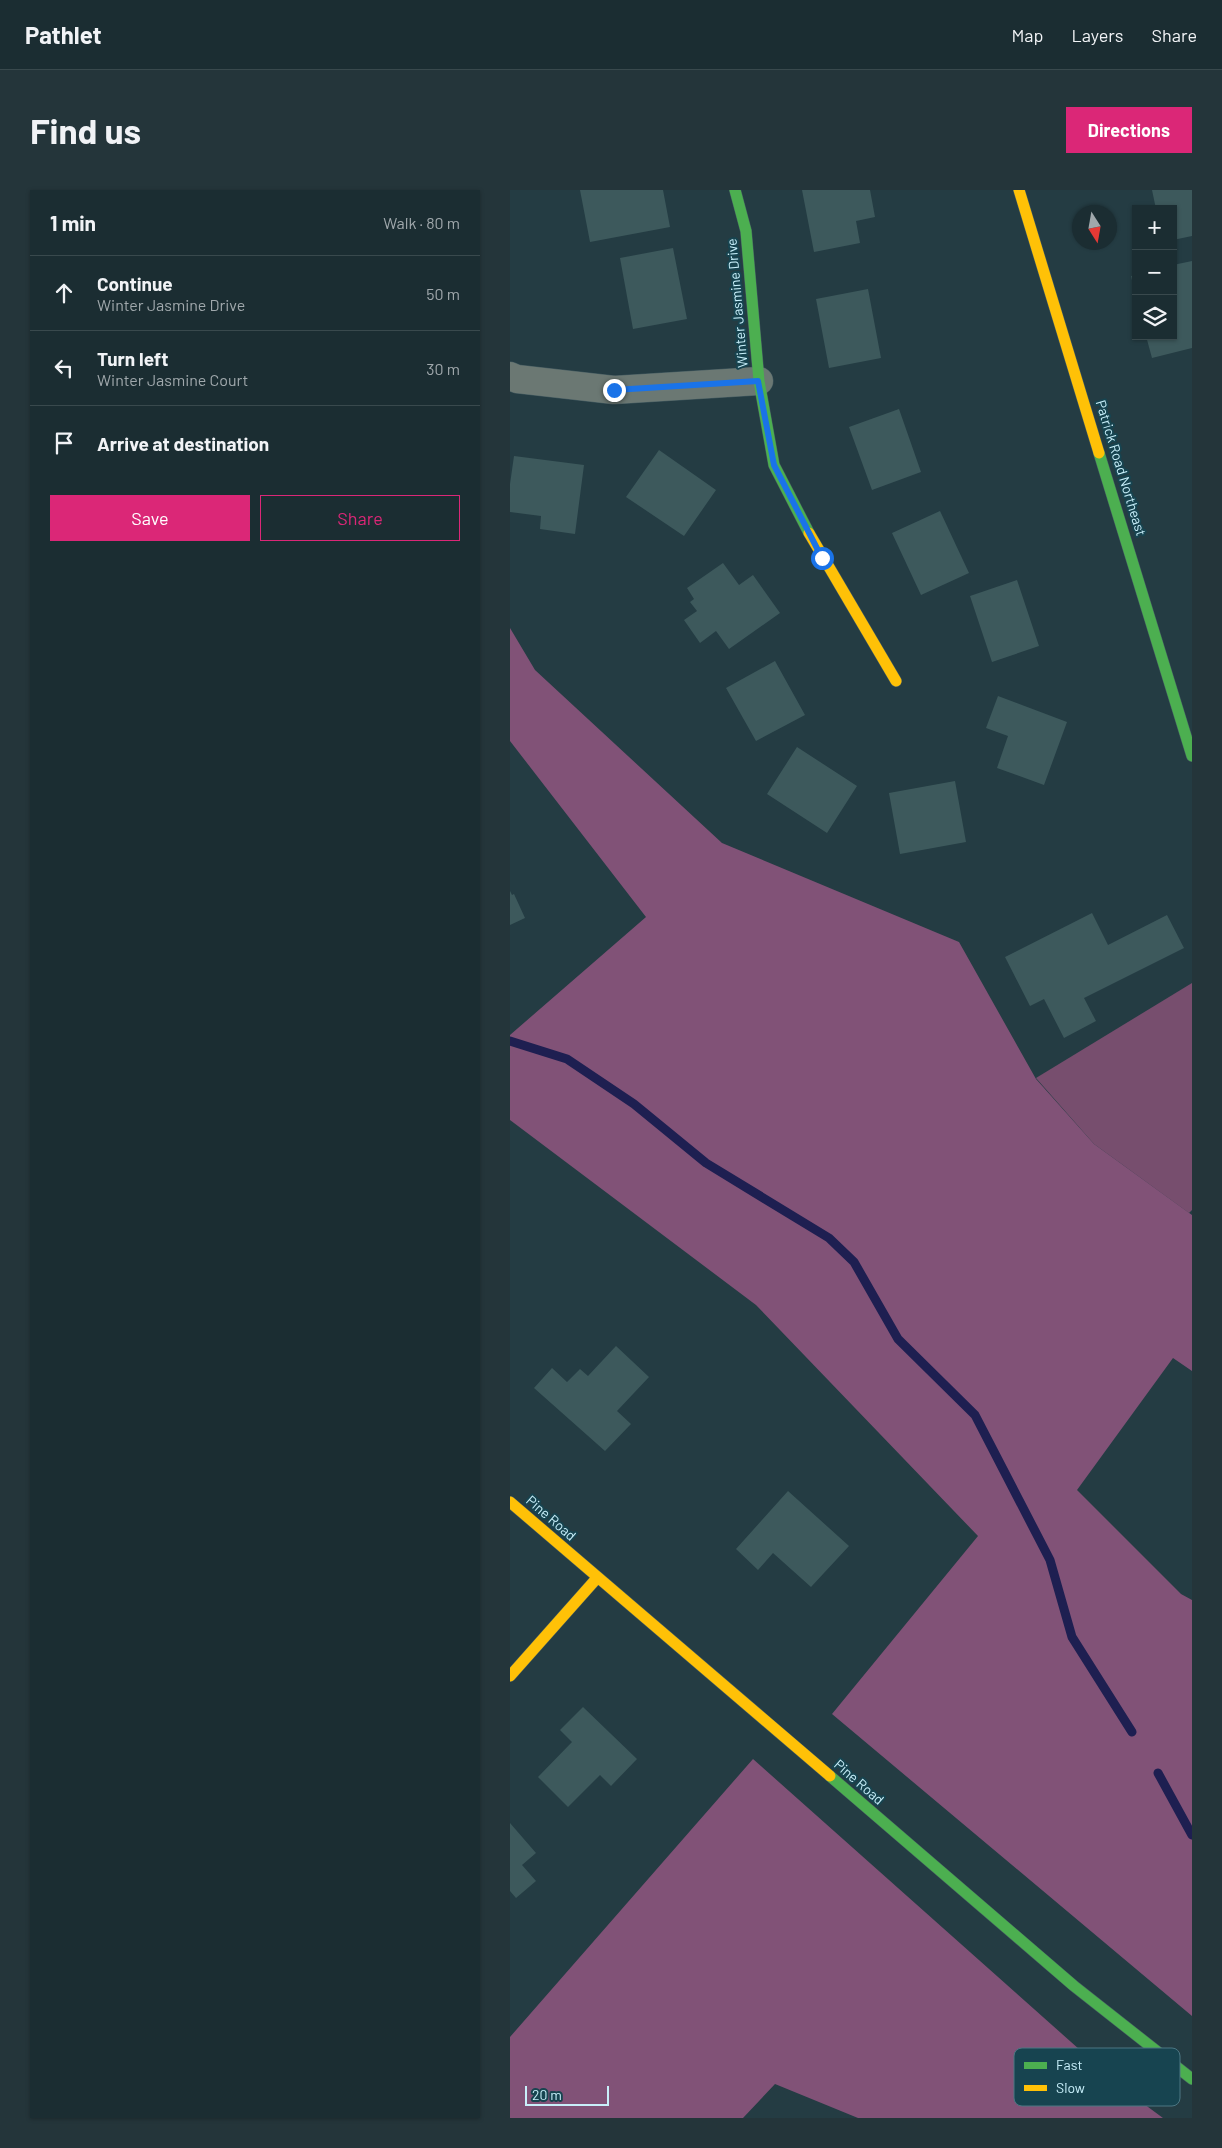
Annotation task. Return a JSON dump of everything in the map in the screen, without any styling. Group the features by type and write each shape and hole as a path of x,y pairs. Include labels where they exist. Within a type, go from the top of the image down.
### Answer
{"street":[{"name":"Winter Jasmine Drive","path":"735,190 746,231 758,381 774,465 822,558 896,681"},
{"name":"Patrick Road Northeast","path":"1019,190 1192,756"},
{"path":"510,376 517,379 614,390 758,381"},
{"name":"Pine Road","path":"510,1502 1074,1986 1153,2048"},
{"path":"510,1676 598,1578"},
{"name":"Pine Road","path":"1180,2070 1192,2079"}],"shaded area":[{"path":"510,628 535,670 722,843 959,942 1036,1079 1094,1144 1192,1215 1192,1371 1173,1358 1077,1490 1181,1594 1192,1600 1192,2016 832,1714 978,1536 756,1305 510,1120 510,1035 646,917 510,741"},
{"path":"1192,983 1192,1210 1189,1213 1094,1144 1036,1078"},
{"path":"753,1759 1078,2048 1014,2048 1014,2106 1147,2106 1163,2118 858,2118 775,2084 743,2118 510,2118 510,2037"}],"building":[{"path":"580,190 663,190 670,227 590,242"},
{"path":"802,190 870,190 875,217 856,221 860,243 814,252"},
{"path":"1152,190 1192,190 1192,236 1177,239 1177,205 1155,205"},
{"path":"673,248 687,319 633,329 620,258"},
{"path":"1192,261 1192,348 1152,358 1147,340 1177,340 1177,264"},
{"path":"868,289 881,358 829,368 816,299"},
{"path":"899,409 921,472 872,490 849,427"},
{"path":"659,450 716,490 684,536 626,497"},
{"path":"514,456 584,465 575,534 540,529 541,516 510,512 510,484"},
{"path":"940,511 969,573 921,595 892,533"},
{"path":"723,563 739,585 753,575 780,613 729,649 716,631 700,643 684,620 697,611 690,602 694,599 687,588"},
{"path":"1017,580 1039,646 992,662 970,596"},
{"path":"775,661 805,715 756,741 726,688"},
{"path":"998,696 1067,722 1044,785 997,768 1008,736 986,728"},
{"path":"797,747 857,786 827,833 767,794"},
{"path":"955,781 966,842 900,854 889,793"},
{"path":"510,891 512,895 514,894 525,918 510,925"},
{"path":"1092,913 1108,945 1167,915 1184,948 1084,998 1096,1021 1064,1038 1044,999 1030,1006 1005,957"},
{"path":"616,1346 649,1377 617,1411 631,1424 605,1451 534,1388 552,1368 567,1382 580,1369 588,1376"},
{"path":"788,1491 849,1546 811,1587 773,1553 758,1570 736,1549"},
{"path":"583,1707 637,1759 611,1786 600,1775 568,1807 538,1777 572,1742 560,1730"},
{"path":"510,1823 536,1853 522,1865 536,1881 516,1898 510,1891"}],"waterway":[{"path":"510,1041 567,1059 634,1104 706,1163 829,1238 854,1262 898,1339 975,1415 1050,1560 1072,1637 1132,1732"},
{"path":"1158,1773 1192,1835"}],"traffic: fast":[{"path":"735,190 746,231 759,381 774,465 809,533"},
{"path":"1099,453 1192,756"},
{"path":"830,1776 1074,1986 1153,2048"},
{"path":"1180,2070 1192,2079"}],"traffic: slow":[{"path":"1019,190 1099,453"},
{"path":"809,533 896,681"},
{"path":"510,1502 830,1776"},
{"path":"510,1676 597,1578"}],"route":[{"path":"614,390 758,381 774,465 822,558"}]}
